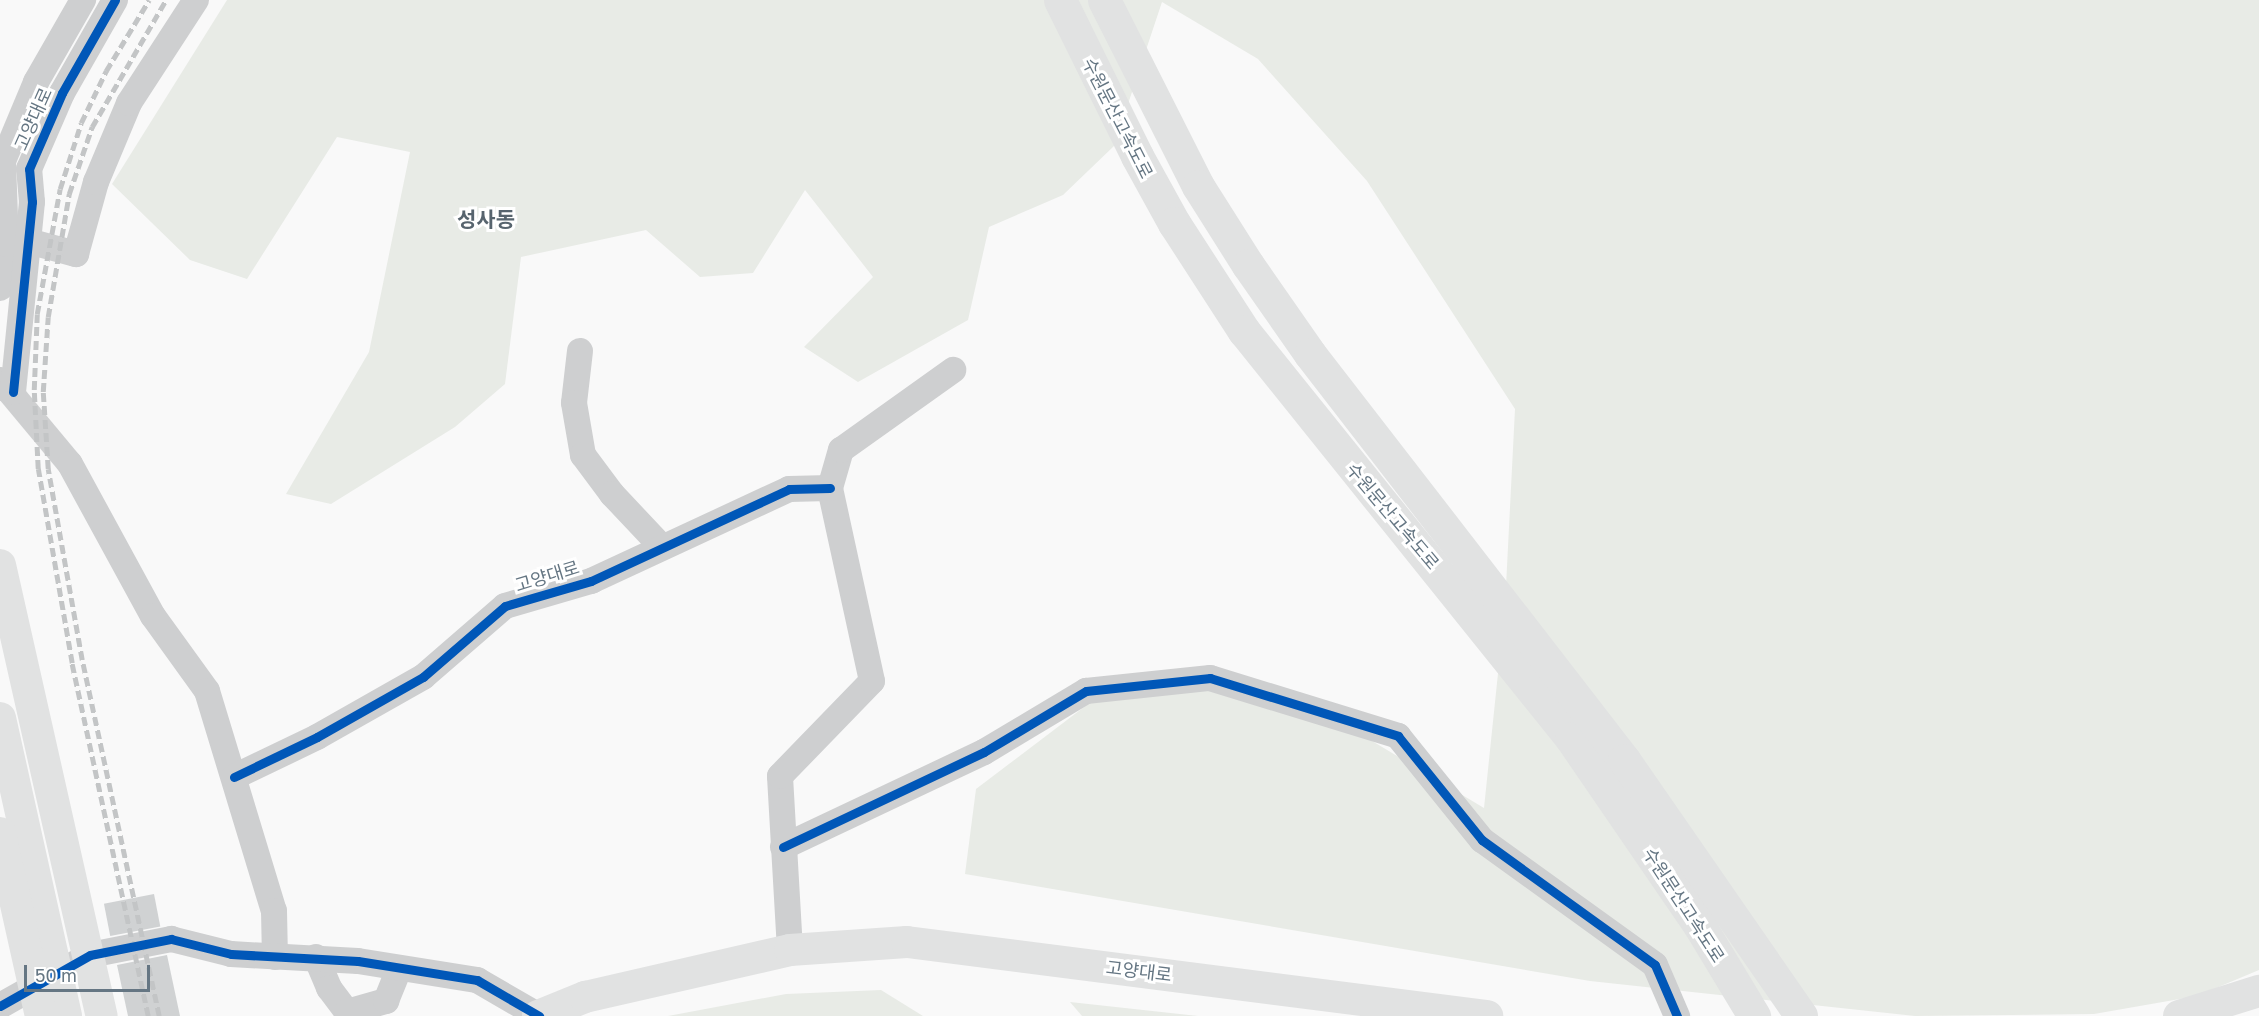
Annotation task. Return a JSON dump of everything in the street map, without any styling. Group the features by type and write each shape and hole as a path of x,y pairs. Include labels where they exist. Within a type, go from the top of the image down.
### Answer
{"highway":[{"name":"수원문산고속도로","path":"1059,0 1158,194 1244,331 1557,720 1701,928 1754,1016"},
{"name":"수원문산고속도로","path":"1104,0 1193,176 1254,274 1310,354 1558,670 1772,971 1801,1016"}],"main road":[{"path":"0,565 102,1016"},
{"path":"0,718 66,1016"},
{"path":"0,833 41,1016"},
{"name":"고양대로","path":"539,1016 585,997 790,950 907,942 1487,1016"},
{"path":"2179,1016 2259,991"}],"street":[{"path":"0,288 6,244 3,161 36,82 83,0"},
{"path":"28,241 76,254 96,182 129,102 196,0"},
{"name":"고양대로","path":"106,4 62,93 29,169 32,202 7,386 70,464 153,616 207,690 274,911 275,957"},
{"path":"580,351 574,404 583,454 612,494 662,547"},
{"path":"790,950 780,776 872,681 830,488 841,450 952,370"},
{"name":"고양대로","path":"234,777 317,737 423,677 505,606 591,581 789,489 830,488"},
{"path":"783,847 984,752 1086,691 1210,678 1398,736 1482,840 1655,964 1677,1016"},
{"path":"0,1006 90,955 171,939 231,954 316,957 477,980 539,1016"},
{"path":"316,957 329,988 347,1012 386,1001 399,968"}],"shaded area":[{"path":"227,0 2259,0 2259,970 2197,996 2094,1014 1915,1016 1590,981 965,874 976,789 1092,701 1209,687 1332,717 1484,808 1505,606 1515,409 1367,181 1258,59 1162,2 1114,146 1063,195 989,227 968,320 858,382 804,347 873,277 805,190 753,273 700,277 646,230 521,257 505,384 455,427 331,504 286,494 369,352 410,152 337,137 247,279 190,260 112,184"},
{"path":"881,990 923,1016 668,1016 786,994"},
{"path":"1070,1002 1198,1016 1082,1016"}],"building":[{"path":"154,894 160,926 110,936 104,904"},
{"path":"167,955 180,1016 128,1016 117,965"}],"railway":[{"path":"148,1016 72,663 38,469 34,390 37,314 60,189 81,123 106,71 149,0"},
{"path":"159,1016 82,660 48,469 43,392 48,317 69,194 92,127 166,0"}],"cycle path":[{"path":"13,392 32,202 29,169 62,93 115,0"},
{"path":"234,777 317,737 423,677 505,606 591,581 789,489 830,488"},
{"path":"783,847 984,752 1086,691 1210,678 1398,736 1482,840 1655,965 1677,1016"},
{"path":"0,1006 90,955 171,939 231,954 358,961 477,980 539,1016"}],"district":[{"name":"성사동","path":"486,219"}]}
